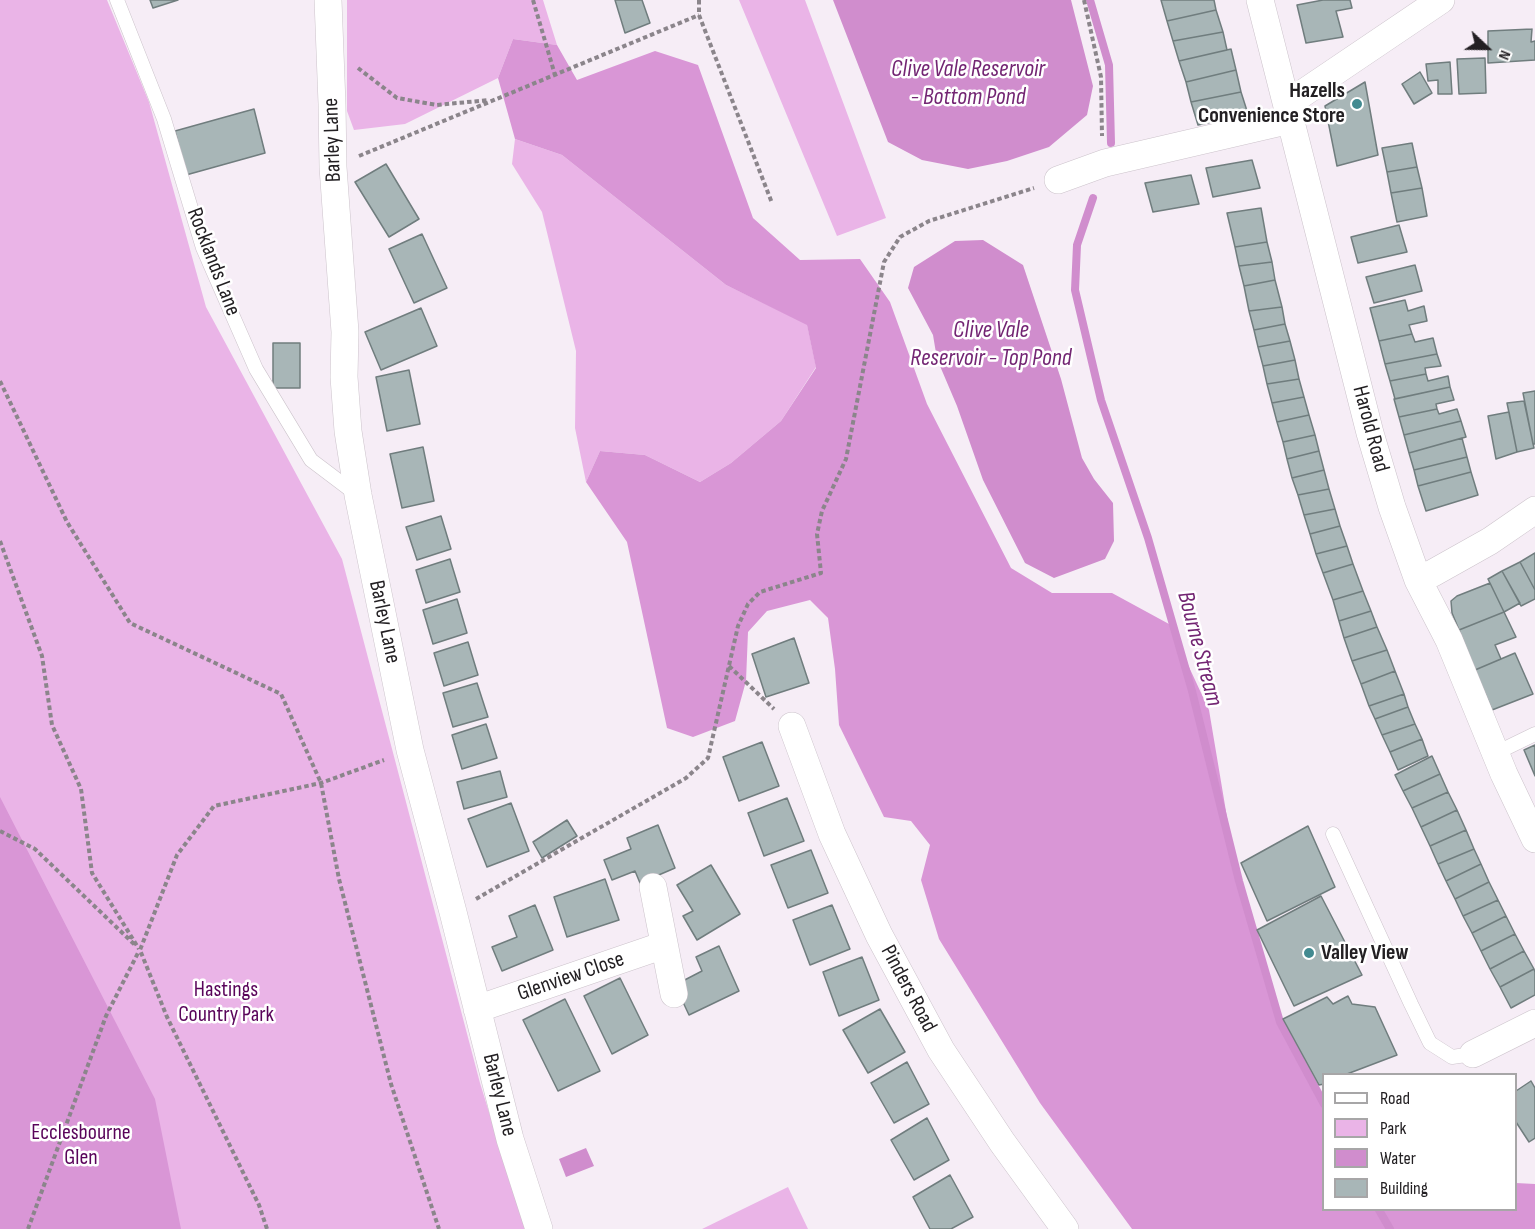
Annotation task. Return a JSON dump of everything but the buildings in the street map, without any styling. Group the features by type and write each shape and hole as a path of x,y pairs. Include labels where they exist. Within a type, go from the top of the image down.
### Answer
{"street":[{"name":"Barley Lane","path":"328,0 333,166 345,332 344,377 348,430 358,495 410,750 510,1139 539,1229"},
{"name":"Harold Road","path":"1260,0 1370,433 1392,507 1418,579 1449,640 1535,839"},
{"path":"1058,180 1106,163 1289,112 1441,0"},
{"path":"1418,579 1490,541 1535,510"},
{"name":"Pinders Road","path":"792,726 832,834 879,935 941,1050 1002,1142 1065,1229"},
{"path":"653,887 674,994"},
{"name":"Glenview Close","path":"477,1009 664,945"},
{"path":"1473,1054 1535,1023"}],"lane":[{"name":"Rocklands Lane","path":"117,0 164,119 203,248 256,369 312,460 358,495"},
{"path":"1496,753 1535,734"},
{"path":"1333,834 1430,1043 1452,1057 1473,1054"}],"path":[{"path":"533,0 555,75"},
{"path":"699,0 699,15 772,203"},
{"path":"1084,0 1101,77 1101,125 1106,163"},
{"path":"333,166 699,15"},
{"path":"330,40 355,66 397,98 437,105 495,99"},
{"path":"453,912 686,778 708,758 738,626 748,604 760,592 821,573 817,534 822,511 846,459 884,262 900,237 929,221 1058,180"},
{"path":"0,381 67,522 130,623 281,694 321,783 339,879 391,1084 439,1229"},
{"path":"0,542 42,656 52,725 81,789 92,873 140,950 167,1017 259,1205 267,1229"},
{"path":"729,666 792,726"},
{"path":"28,1229 106,1016 140,950 177,855 214,806 321,783 410,750"},
{"path":"0,831 35,849 140,950"}],"green space":[{"name":"Hastings Country Park","path":"0,0 107,0 149,102 206,307 342,559 480,1083 525,1229 0,1229"},
{"path":"347,0 543,0 557,45 513,39 498,78 405,124 354,130 347,111"},
{"path":"739,0 805,0 886,218 837,236"},
{"path":"513,39 557,45 577,80 655,51 698,65 753,218 800,260 860,259 890,302 927,404 1011,568 1052,593 1112,593 1169,624 1209,710 1237,877 1284,1036 1322,1100 1322,1211 1517,1211 1517,1183 1535,1184 1535,1229 1132,1229 1040,1103 939,939 921,880 930,845 911,821 884,817 839,725 828,618 810,600 767,611 748,632 746,681 735,721 693,737 667,728 627,542 586,482 600,451 645,455 700,482 731,463 781,421 816,368 807,325 726,285 562,155 515,139 498,78"},
{"path":"515,139 562,155 726,285 807,324 816,367 781,421 731,463 700,482 645,455 600,451 586,482 575,428 576,351 542,212 512,164"},
{"name":"Ecclesbourne Glen","path":"0,797 155,1099 181,1229 0,1229"},
{"path":"788,1187 808,1229 702,1229"}],"water":[{"name":"Clive Vale Reservoir - Bottom Pond","path":"833,0 1071,0 1093,86 1087,115 1049,147 1007,161 968,169 922,160 888,142"},
{"name":"Clive Vale Reservoir - Top Pond","path":"983,240 1023,265 1061,379 1082,458 1094,479 1113,503 1114,541 1105,559 1054,578 1025,563 983,480 957,406 937,359 933,335 908,288 914,267 955,241"},
{"path":"586,1148 594,1166 566,1177 559,1159"}],"waterway":[{"name":"Bourne Stream","path":"1090,0 1109,65 1111,143"},
{"name":"Bourne Stream","path":"1093,198 1077,245 1075,290 1101,400 1148,538 1192,691 1239,881 1280,1022 1322,1100"},
{"name":"Bourne Stream","path":"1380,1211 1390,1229"}],"place":[{"name":"Hazells Convenience Store","path":"1357,104"},
{"name":"Valley View","path":"1309,953"}]}
